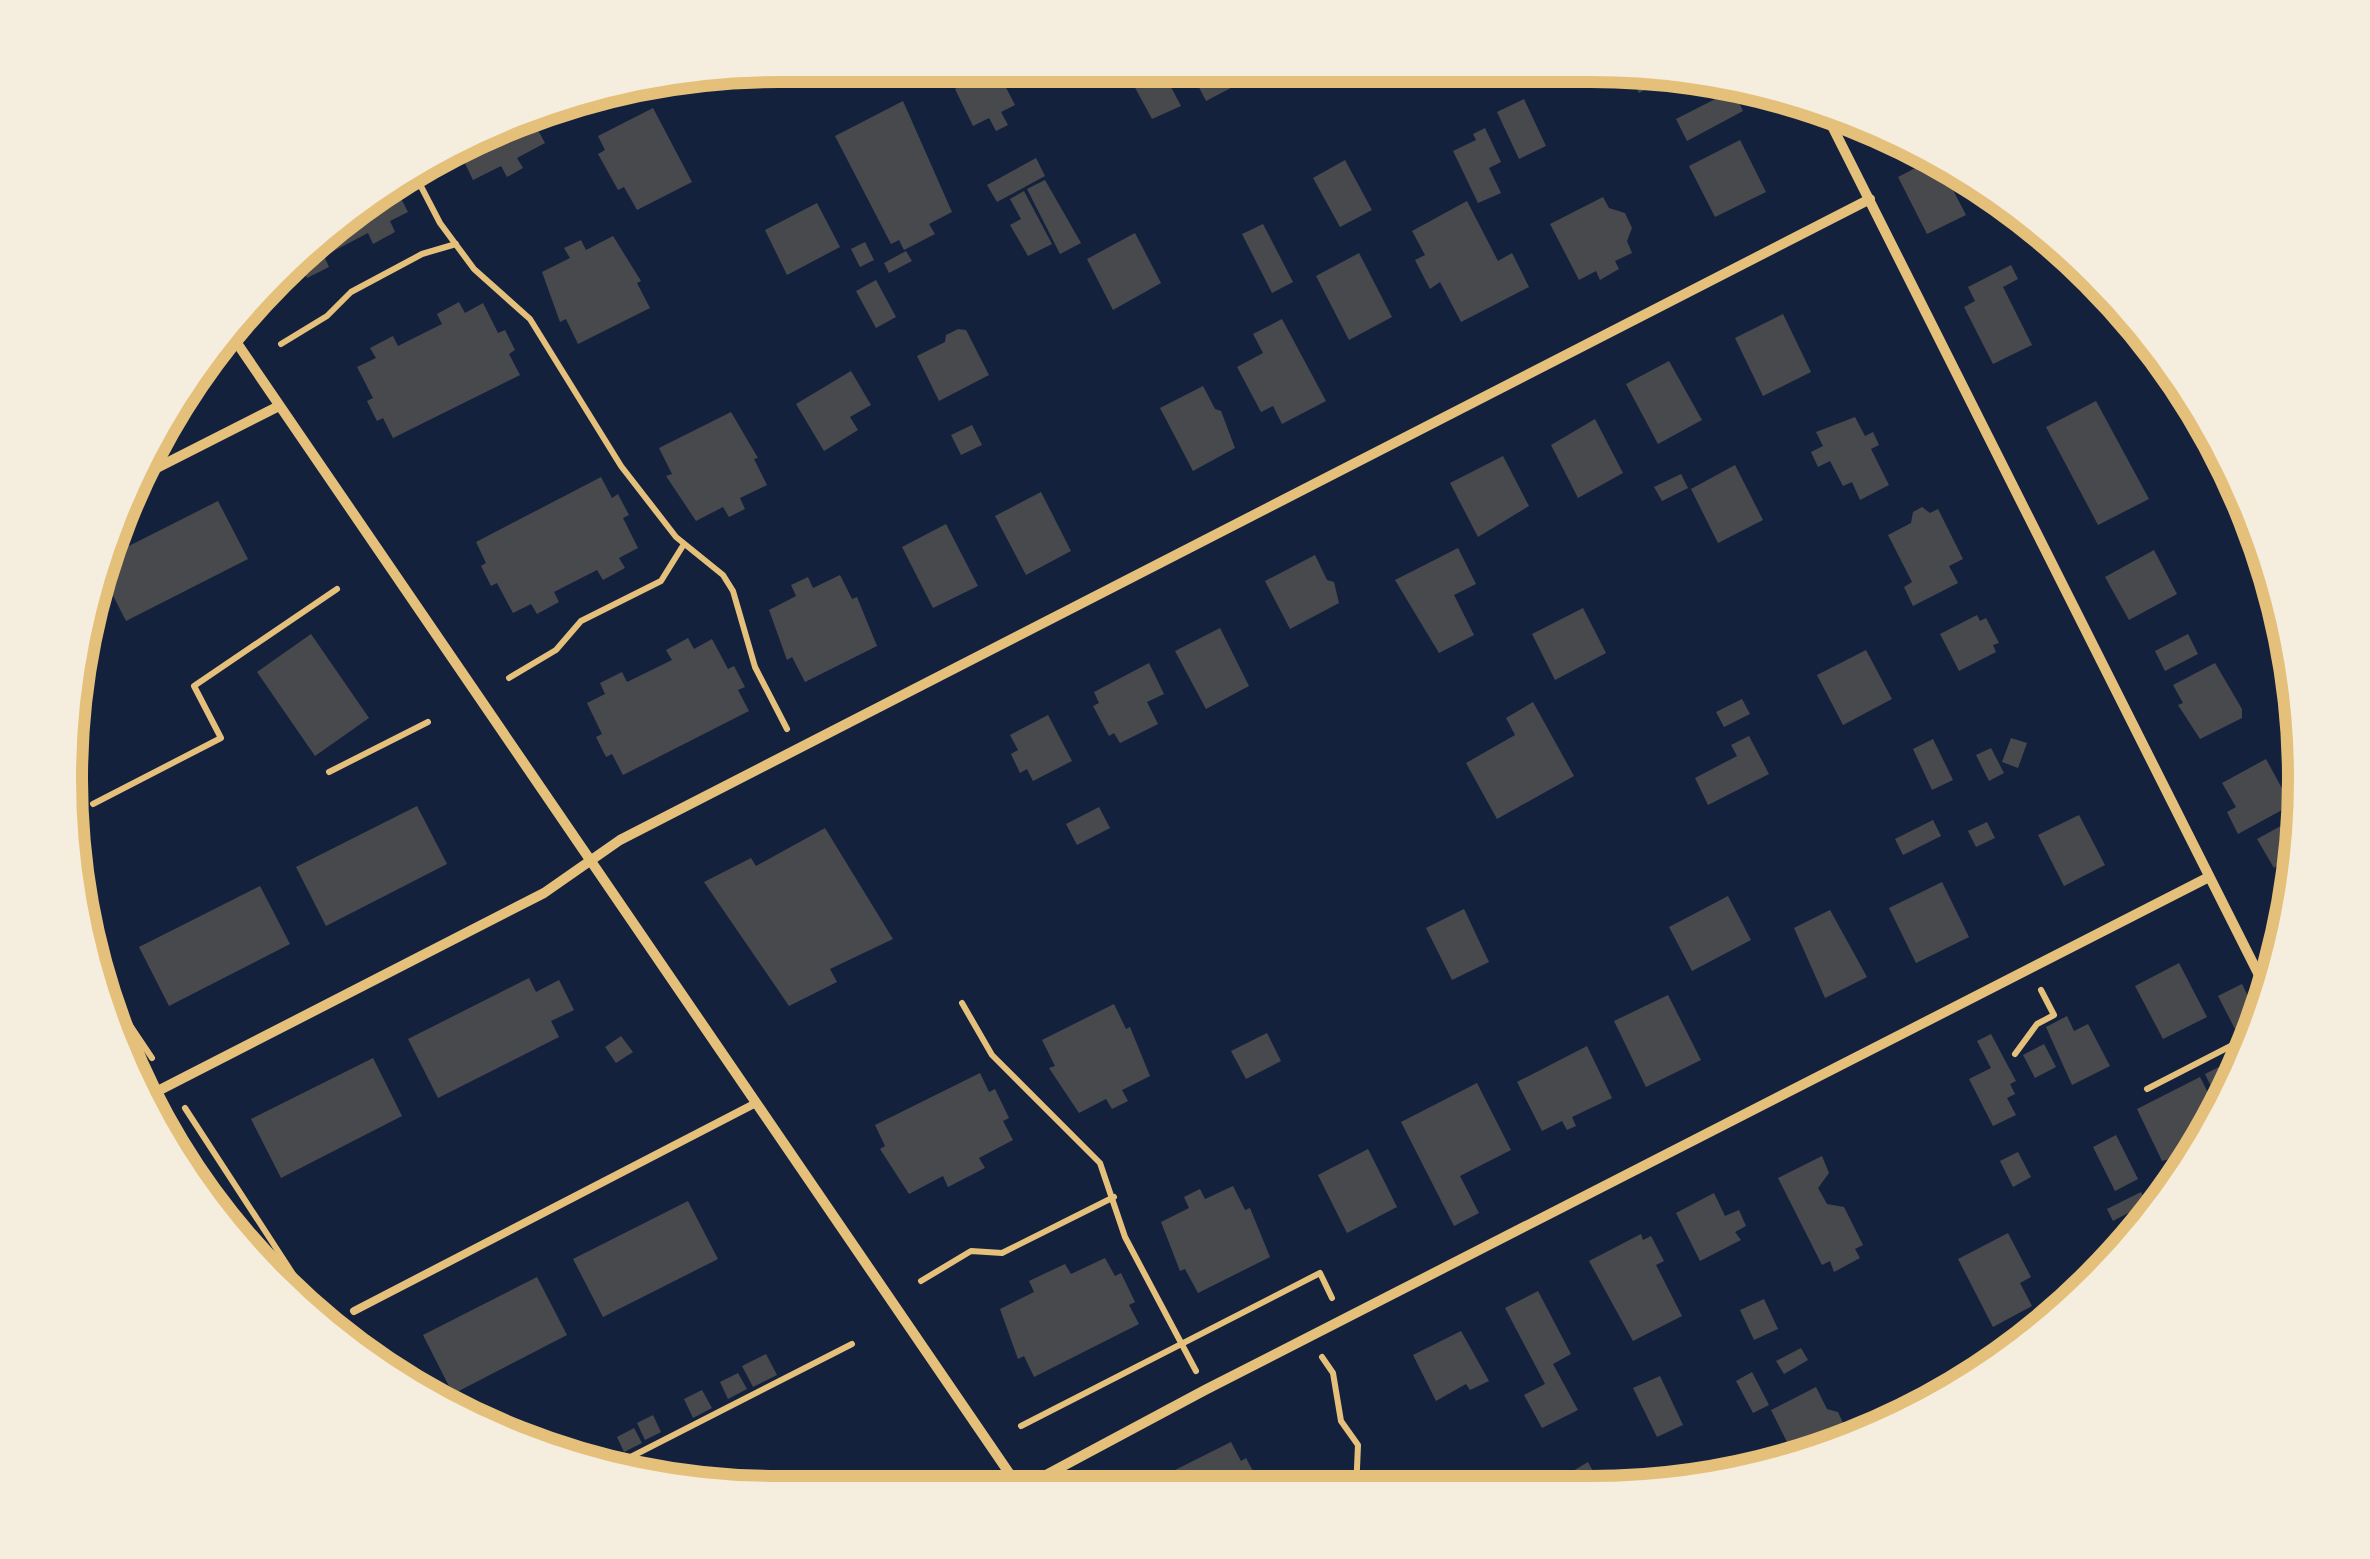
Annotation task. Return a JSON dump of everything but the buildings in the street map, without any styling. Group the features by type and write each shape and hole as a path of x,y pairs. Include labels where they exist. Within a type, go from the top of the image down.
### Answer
{"street":[{"path":"1832,126 2259,976"},
{"path":"156,1091 544,893 620,840 1870,199"},
{"path":"237,343 1010,1476"},
{"path":"155,469 279,406"},
{"path":"1046,1476 1206,1390 2209,877"}],"lane":[{"path":"354,1312 756,1103"}],"path":[{"path":"420,183 474,269 530,319 621,466 684,544 723,575 733,590 755,668 798,752"},
{"path":"281,344 327,316 350,292 422,254 456,244"},
{"path":"509,678 556,650 581,621 662,581 684,544"},
{"path":"93,804 221,738 194,686 336,589"},
{"path":"328,772 428,722"},
{"path":"2015,1054 2037,1024 2054,1015 2040,989"},
{"path":"962,1003 992,1055 1100,1163 1125,1237 1206,1390"},
{"path":"123,1014 152,1058"},
{"path":"2147,1089 2235,1044"},
{"path":"184,1108 299,1284"},
{"path":"922,1282 972,1251 1002,1254 1114,1197"},
{"path":"1021,1426 1320,1273 1333,1298 1350,1290"},
{"path":"1310,1337 1333,1373 1341,1421 1358,1446 1357,1476"},
{"path":"626,1459 852,1344"}]}
